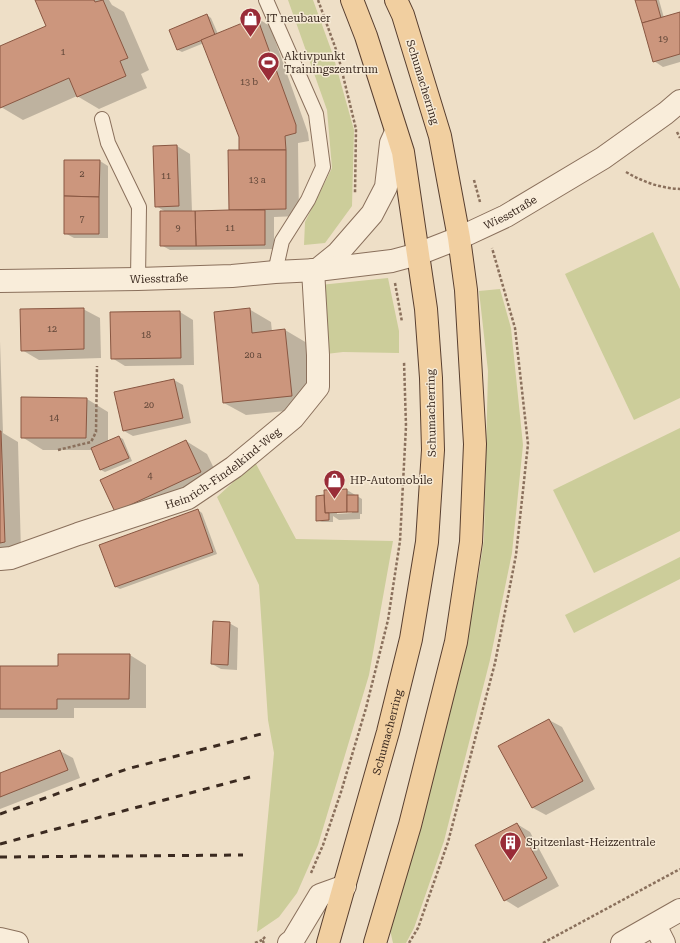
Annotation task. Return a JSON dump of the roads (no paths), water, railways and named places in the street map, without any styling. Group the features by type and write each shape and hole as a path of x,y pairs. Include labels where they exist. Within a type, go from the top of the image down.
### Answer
{"main road":[{"name":"Schumacherring","path":"328,943 388,732 411,639 427,542 433,450 431,378 426,309 403,152 366,36 352,0"},
{"name":"Schumacherring","path":"380,938 456,642 471,542 475,444 466,290 459,238 440,136 403,15 396,0"}],"street":[{"name":"Wiesstraße","path":"0,281 232,276 315,270 392,261 418,254 459,238 506,216 603,158 666,113 680,101"},
{"path":"315,270 338,253 372,214 386,187 391,143 396,132"},
{"name":"Heinrich-Findelkind-Weg","path":"0,559 11,558 78,534 188,498 234,467 293,418 318,387 315,270"},
{"path":"289,943 293,940 320,895 345,886"},
{"path":"622,943 659,934 680,910"},
{"path":"0,939 17,943"}],"lane":[{"path":"266,0 316,114 323,167 308,200 282,241 275,272"},
{"path":"102,119 108,143 139,207 138,279"}],"railway":[{"path":"0,814 127,769 265,733"},
{"path":"0,844 250,777"},
{"path":"0,857 243,855"}],"place":[{"name":"IT neubauer","path":"251,38"},
{"name":"Aktivpunkt Trainingszentrum","path":"269,82"},
{"name":"HP-Automobile","path":"335,500"},
{"name":"Spitzenlast-Heizzentrale","path":"511,862"}]}
